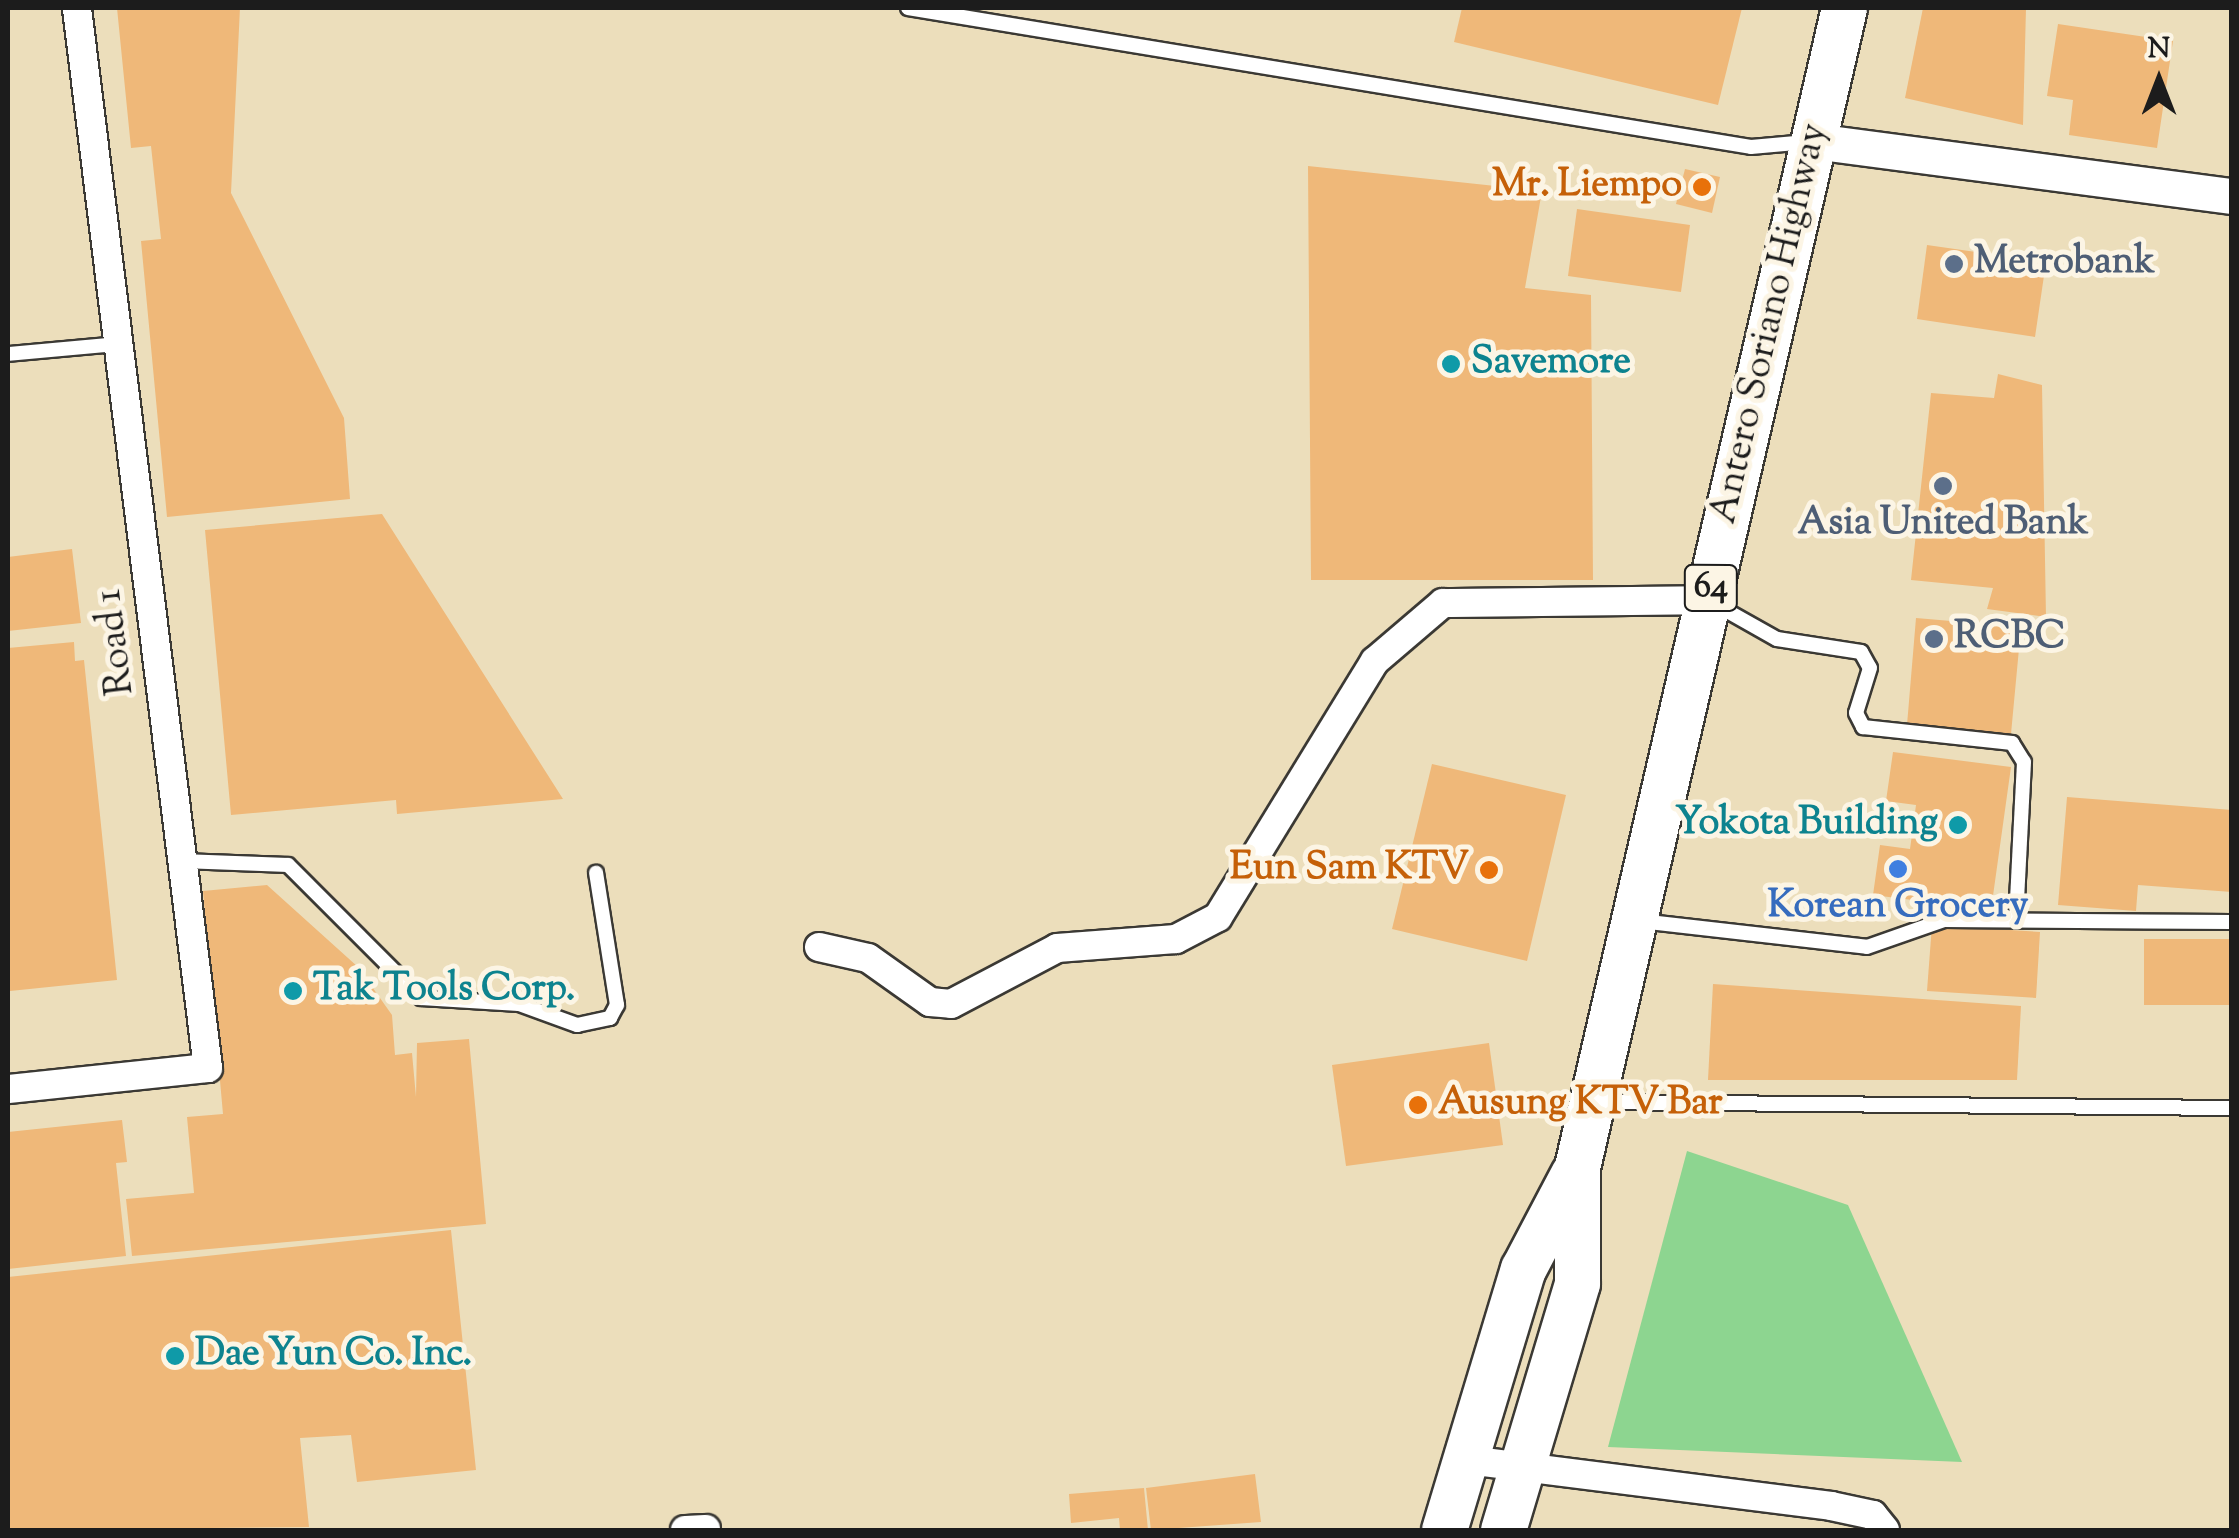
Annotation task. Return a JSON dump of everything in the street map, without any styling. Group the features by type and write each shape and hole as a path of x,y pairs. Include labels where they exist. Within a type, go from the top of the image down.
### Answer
{"main road":[{"name":"Antero Soriano Highway","path":"1503,1530 1576,1283 1576,1167 1844,8"},
{"name":"Antero Soriano Highway","path":"1444,1530 1523,1268 1576,1167"}],"street":[{"name":"Road 1","path":"8,1089 208,1068 77,8"},
{"path":"1813,141 2232,196"},
{"path":"818,946 868,958 930,1002 951,1004 1057,948 1176,938 1218,917 1374,661 1443,603 1708,600"},
{"path":"1468,1460 1831,1506 1873,1514 1885,1530"}],"lane":[{"path":"908,8 1750,147 1813,141"},
{"path":"8,354 118,344"},
{"path":"1708,600 1777,639 1860,652 1870,668 1856,714 1863,727 2012,743 2024,762 2016,918"},
{"path":"182,861 288,865 408,991 519,1004 577,1025 610,1018 617,1006 596,873"},
{"path":"1634,920 1866,946 1944,920 2232,922"},
{"path":"1592,1102 2232,1108"}],"green space":[{"path":"1687,1151 1848,1205 1962,1462 1608,1447"}],"building":[{"path":"117,8 240,8 231,193 344,418 350,499 167,517 141,241 161,239 151,146 131,148"},
{"path":"1462,8 1742,8 1718,105 1454,42"},
{"path":"1923,8 2026,8 2023,125 1905,98"},
{"path":"2058,24 2173,41 2157,148 2069,135 2073,100 2047,96"},
{"name":"Savemore","path":"1308,166 1542,191 1525,288 1591,295 1593,580 1311,580"},
{"path":"1685,169 1720,177 1712,213 1676,204"},
{"path":"1577,209 1690,225 1681,292 1568,276"},
{"path":"1927,245 2046,262 2035,337 1917,319"},
{"path":"1998,374 2042,385 2046,617 1987,609 1993,588 1911,580 1931,393 1994,398"},
{"path":"382,514 563,799 397,814 396,800 231,815 205,530"},
{"path":"72,549 81,623 8,631 8,557"},
{"path":"1916,618 2021,627 2011,734 1907,725"},
{"path":"74,642 75,661 84,660 117,980 10,991 8,648"},
{"name":"Yokota Building","path":"1893,752 2011,767 1991,910 1873,895 1880,845 1910,849 1916,805 1886,801"},
{"path":"1432,764 1566,795 1527,961 1392,929"},
{"path":"2067,797 2232,810 2232,892 2138,885 2136,911 2058,905"},
{"path":"267,885 358,967 392,1015 395,1055 412,1053 416,1097 417,1043 469,1039 486,1224 132,1256 126,1199 194,1193 187,1117 223,1114 203,891"},
{"path":"1932,925 2040,932 2036,998 1927,991"},
{"path":"2144,939 2232,939 2232,1005 2144,1005"},
{"path":"1713,984 2021,1006 2017,1080 1708,1080"},
{"name":"Ausung KTV Bar","path":"1489,1043 1503,1145 1346,1166 1332,1065"},
{"path":"122,1120 127,1162 116,1163 126,1256 8,1269 8,1132"},
{"name":"Dae Yun Co. Inc.","path":"451,1230 476,1470 357,1482 351,1435 300,1438 309,1527 8,1530 8,1277"},
{"path":"1255,1474 1261,1522 1151,1530 1146,1488"},
{"path":"1144,1488 1148,1530 1120,1530 1119,1518 1071,1523 1069,1494"}],"place":[{"name":"Mr. Liempo","path":"1702,187"},
{"name":"Metrobank","path":"1954,264"},
{"name":"Savemore","path":"1451,364"},
{"name":"Asia United Bank","path":"1943,486"},
{"name":"RCBC","path":"1934,639"},
{"name":"Yokota Building","path":"1958,825"},
{"name":"Korean Grocery","path":"1898,869"},
{"name":"Eun Sam KTV","path":"1489,870"},
{"name":"Tak Tools Corp.","path":"293,991"},
{"name":"Ausung KTV Bar","path":"1418,1105"},
{"name":"Dae Yun Co. Inc.","path":"175,1356"}]}
